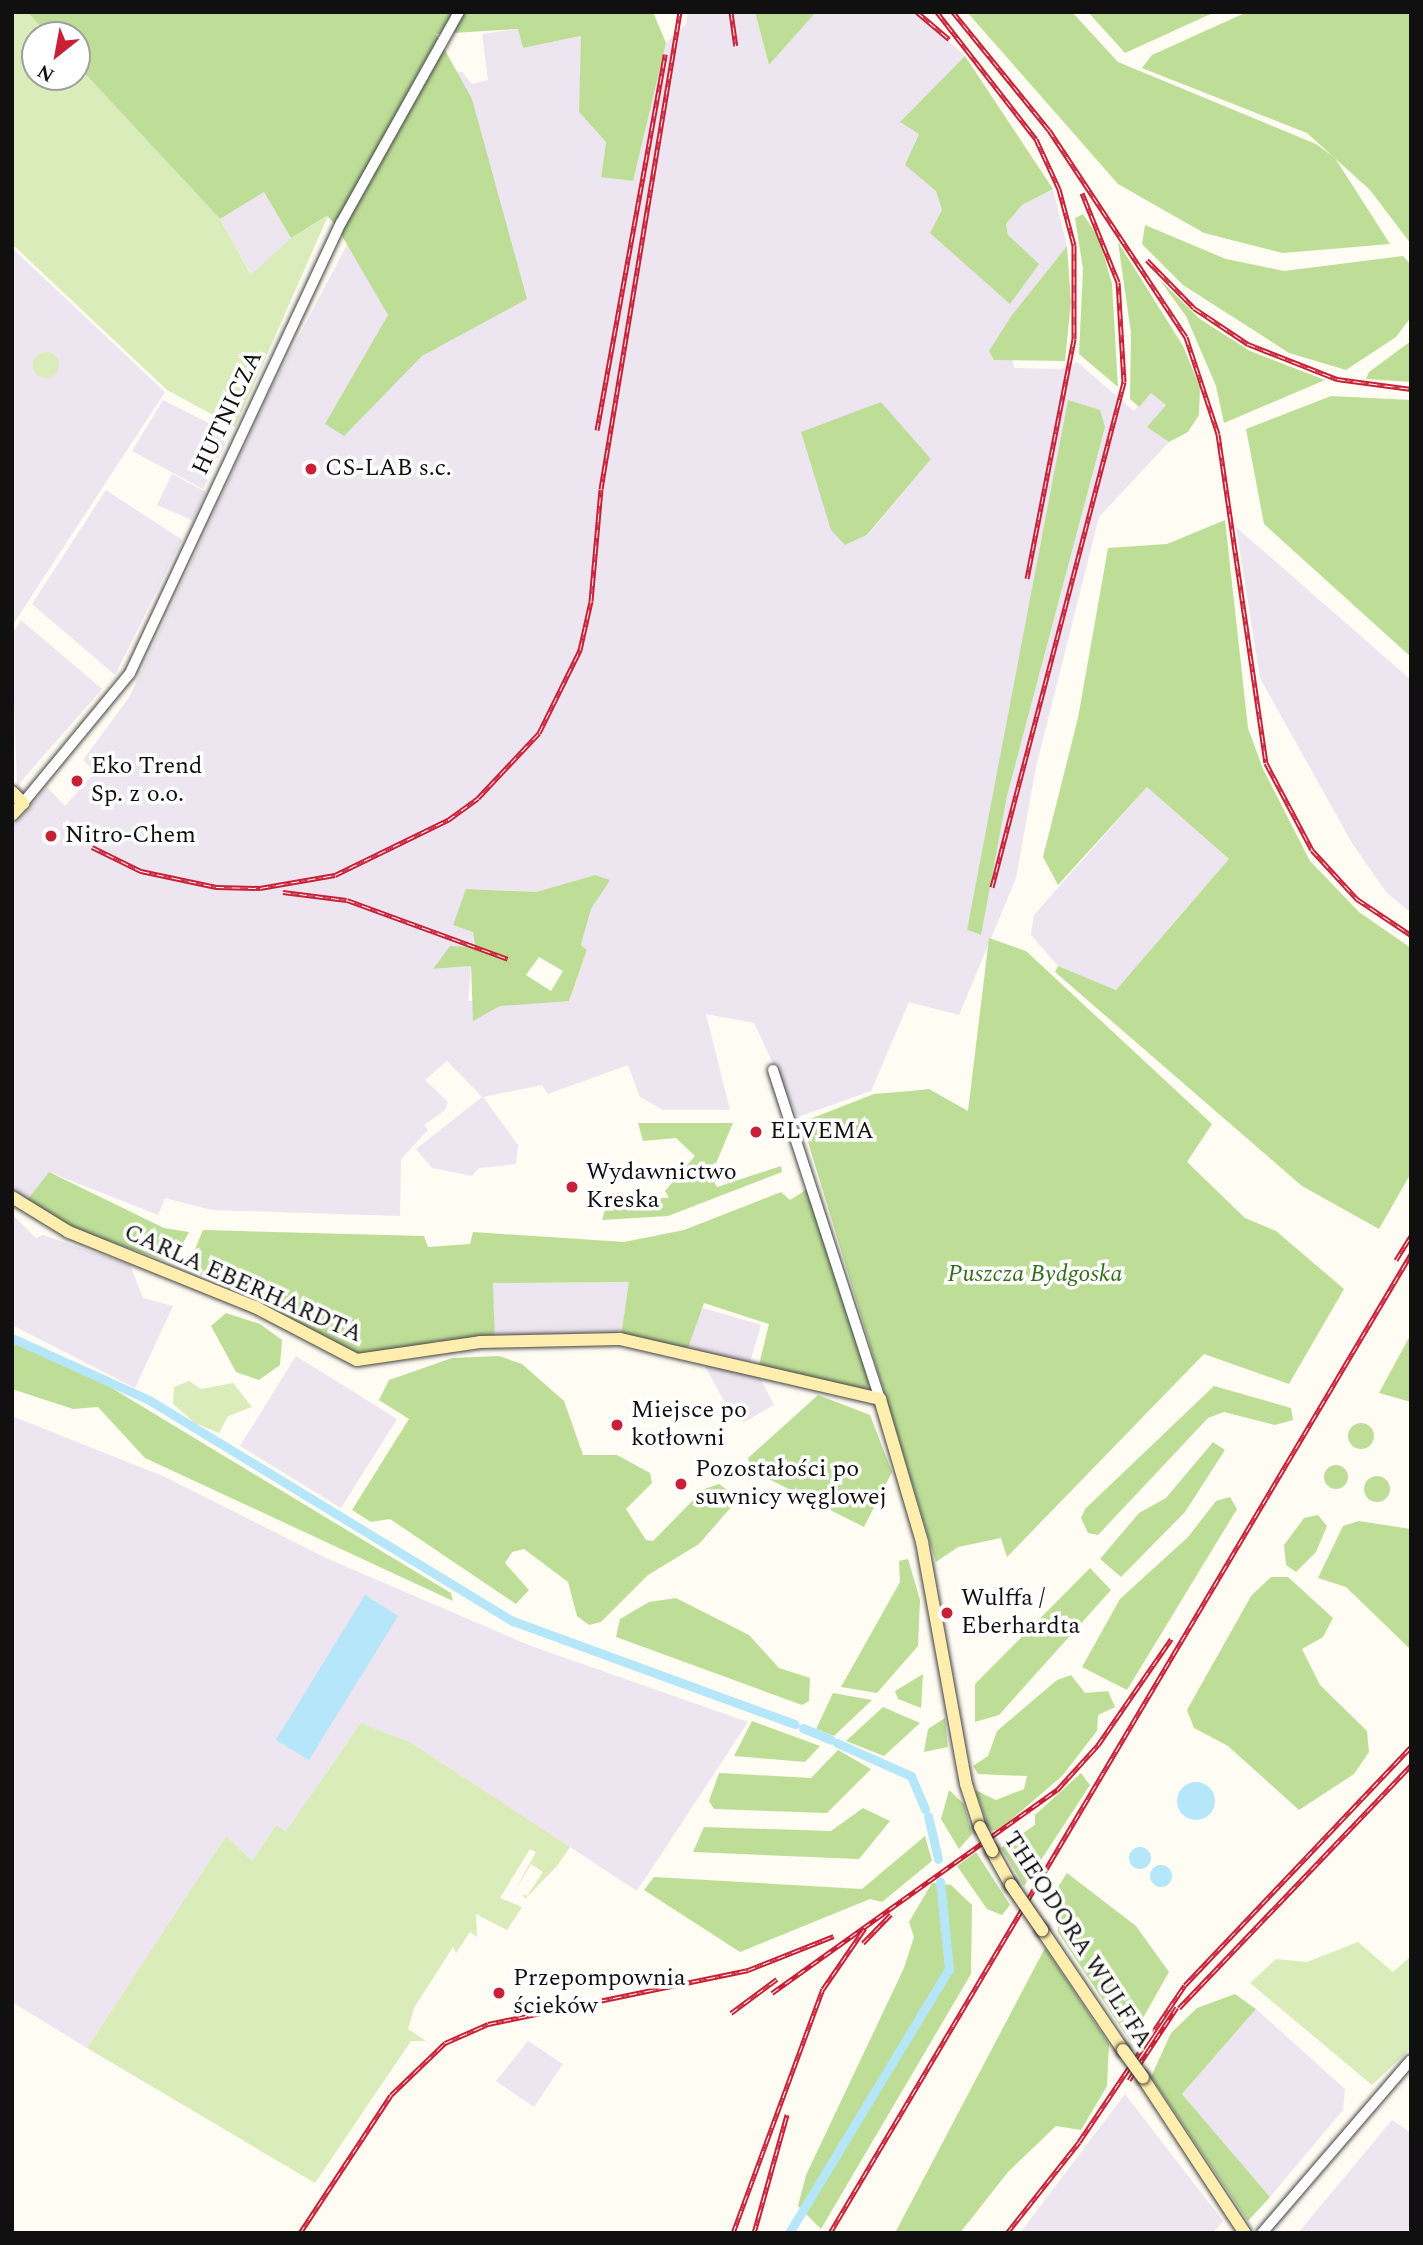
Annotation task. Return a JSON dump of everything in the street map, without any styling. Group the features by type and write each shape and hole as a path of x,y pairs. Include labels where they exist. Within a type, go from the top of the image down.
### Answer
{"street":[{"name":"HUTNICZA","path":"12,816 130,673 341,223 459,12"},
{"path":"12,792 23,803"},
{"path":"774,1070 880,1399"},
{"name":"CARLA EBERHARDTA","path":"12,1197 69,1232 255,1307 357,1360 480,1342 620,1339 880,1399"},
{"name":"THEODORA WULFFA","path":"880,1399 922,1542 966,1784 980,1827 1011,1885 1245,2233"},
{"path":"1262,2233 1411,2060"}],"shaded area":[{"path":"688,12 755,12 769,65 816,12 913,12 965,56 901,122 919,133 906,165 936,191 942,210 930,233 1008,235 1006,224 1022,205 1053,189 1067,246 1012,315 994,359 1012,356 1014,368 1061,369 1077,362 1134,411 1151,393 1166,405 1148,427 1169,442 1099,517 1036,767 1016,878 959,1015 909,1002 871,1091 798,1117 754,1023 706,1014 730,1110 663,1110 640,1097 628,1065 548,1094 542,1085 483,1097 518,1145 516,1164 479,1168 472,1176 432,1168 416,1149 482,1097 447,1061 425,1080 448,1102 445,1110 424,1125 428,1130 401,1159 400,1216 212,1210 165,1198 158,1215 49,1172 27,1200 12,1189 12,827 47,787 65,806 95,772 83,760 130,696 270,391 439,70 462,72 472,84 488,80 482,34 518,29 523,48 582,36 579,112 606,142 601,176 632,181 666,43 686,24","holes":["881,402 931,459 868,535 845,545","1105,427 1007,796 980,935 967,930 1005,747","595,875 609,880 591,909 581,945 587,950 569,1001 468,1001 471,966 434,969 475,948 466,889 536,892"]},
{"path":"264,192 291,238 252,276 220,219"},
{"path":"12,248 165,392 12,626"},
{"path":"163,400 230,434 203,489 132,451"},
{"path":"172,474 206,492 192,520 157,505"},
{"path":"106,490 182,540 115,675 32,604"},
{"path":"1236,527 1411,680 1411,913 1386,892 1352,843 1260,678"},
{"path":"21,620 102,689 17,786 12,634"},
{"path":"1147,787 1229,859 1116,990 1058,966 1031,935 1034,915"},
{"path":"12,1214 36,1238 43,1235 130,1265 143,1298 173,1306 135,1388 12,1325"},
{"path":"630,1282 621,1336 495,1340 492,1283"},
{"path":"700,1307 761,1325 749,1366 688,1348"},
{"path":"296,1356 397,1419 341,1508 240,1446"},
{"path":"704,1364 760,1378 774,1405 744,1422 732,1416"},
{"path":"12,1416 165,1477 326,1558 531,1646 748,1722 637,1891 410,1742 361,1723 286,1831 276,1825 252,1861 226,1836 87,2048 12,2002"},
{"path":"1256,2009 1345,2089 1343,2110 1270,2197 1182,2094"},
{"path":"528,2041 563,2064 534,2107 496,2081"},
{"path":"1125,2094 1223,2221 1213,2233 1020,2233"},
{"path":"1392,2120 1411,2133 1411,2233 1298,2233"}],"green space":[{"path":"12,12 27,12 36,21 21,21 21,91 91,91 91,80 220,219 251,275 291,238 328,216 235,427 167,390 12,244"},
{"path":"27,12 653,12 666,43 633,181 601,177 606,142 579,112 581,36 523,48 518,29 436,34 472,99 527,299 422,356 344,436 325,424 388,315 335,224 327,216 291,238 264,192 220,219 91,80 91,21 36,21"},
{"path":"755,12 816,12 769,65"},
{"path":"967,12 1072,12 1118,62 1316,144 1335,158 1390,244 1283,253 1204,233 1118,184"},
{"path":"1088,12 1215,12 1125,53"},
{"path":"1247,12 1411,12 1411,244 1370,190 1307,133 1142,68 1152,55"},
{"path":"965,56 1053,189 1022,205 1006,224 1008,235 1039,264 1010,304 930,233 942,210 936,191 905,165 919,134 900,122"},
{"path":"1083,214 1099,238 1112,284 1118,387 1079,354 1083,269 1075,218"},
{"path":"1145,225 1226,259 1284,271 1403,256 1411,265 1411,317 1396,337 1346,370 1289,353 1183,285 1142,244"},
{"path":"1118,242 1183,346 1200,387 1199,415 1188,432 1169,442 1147,427 1166,405 1151,393 1139,407 1130,399 1131,333"},
{"path":"1067,246 1071,302 1065,361 994,360 989,351 1012,315"},
{"path":"1159,279 1200,319 1250,351 1325,380 1224,423 1216,386 1186,316"},
{"path":"1411,341 1411,382 1366,379 1369,372"},
{"path":"46,352 55,356 59,365 55,374 46,378 37,374 33,365 37,356"},
{"path":"1331,396 1411,400 1411,657 1264,524 1246,429"},
{"path":"1068,400 1100,410 1105,427 1007,796 981,935 967,930"},
{"path":"881,402 931,459 867,535 845,545 831,530 801,432"},
{"path":"1225,520 1248,728 1263,769 1310,861 1359,912 1411,948 1411,1173 1379,1229 1302,1186 1055,972 1058,966 1116,990 1229,859 1147,787 1058,885 1043,857 1078,718 1108,548 1167,544"},
{"path":"595,875 610,880 591,909 581,945 587,950 569,1001 500,1006 473,1021 471,966 433,969 450,946 475,947 473,932 453,925 466,889 536,892","holes":["539,957 563,971 551,991 526,975"]},
{"name":"Puszcza Bydgoska","path":"989,938 1026,951 1212,1124 1187,1162 1245,1218 1276,1231 1344,1289 1289,1384 1204,1354 1007,1557 1001,1538 958,1547 936,1562 802,1122 874,1094 929,1089 968,1111"},
{"path":"638,1123 733,1123 711,1175 717,1187 781,1166 782,1172 668,1216 602,1220 608,1199 669,1198 665,1191 695,1156 676,1138 643,1141"},
{"path":"49,1172 164,1228 189,1232 172,1263 68,1227 27,1200"},
{"path":"812,1186 870,1383 865,1390 759,1365 769,1324 704,1303 688,1348 621,1336 629,1282 493,1283 495,1340 436,1341 381,1360 341,1352 250,1296 187,1269 203,1230 424,1236 428,1247 470,1244 473,1232 624,1242 684,1230 781,1192 790,1200"},
{"path":"226,1313 260,1324 282,1340 280,1365 259,1380 236,1372 211,1326"},
{"path":"1411,1334 1411,1402 1379,1393"},
{"path":"12,1343 82,1370 451,1593 453,1601 145,1458 98,1407 73,1409 12,1389"},
{"path":"499,1356 522,1364 564,1401 583,1455 617,1455 650,1473 652,1483 626,1509 646,1540 653,1541 704,1489 719,1484 730,1492 733,1505 699,1544 648,1575 601,1622 589,1625 577,1616 568,1582 524,1549 512,1552 505,1563 529,1590 516,1604 390,1519 371,1522 352,1510 409,1419 379,1400 389,1380 452,1358"},
{"path":"189,1381 201,1389 233,1383 252,1407 228,1416 219,1433 195,1423 173,1404 174,1387"},
{"path":"1214,1386 1291,1408 1293,1420 1275,1425 1224,1412 1208,1418 1098,1535 1088,1533 1081,1518 1085,1509"},
{"path":"818,1395 870,1415 892,1472 864,1527 751,1470 748,1458"},
{"path":"1361,1423 1370,1427 1374,1436 1370,1445 1361,1449 1352,1445 1348,1436 1352,1427"},
{"path":"1213,1442 1225,1450 1185,1512 1121,1577 1100,1559 1139,1513 1166,1498"},
{"path":"1336,1465 1344,1469 1348,1477 1344,1485 1336,1489 1328,1485 1324,1477 1328,1469"},
{"path":"1377,1476 1386,1480 1390,1489 1386,1498 1377,1502 1368,1498 1364,1489 1368,1480"},
{"path":"1230,1497 1237,1509 1127,1690 1082,1667 1120,1599 1188,1537 1216,1501"},
{"path":"1318,1515 1327,1526 1316,1552 1296,1572 1286,1565 1284,1545 1304,1518"},
{"path":"1359,1521 1411,1529 1411,1650 1346,1587 1318,1578 1343,1526"},
{"path":"908,1559 920,1600 918,1646 877,1693 841,1687 900,1582 899,1561"},
{"path":"1090,1568 1111,1590 999,1715 975,1722 975,1684"},
{"path":"1271,1577 1288,1577 1333,1618 1323,1637 1302,1649 1320,1685 1367,1731 1369,1752 1354,1774 1299,1810 1228,1746 1194,1728 1187,1710 1251,1596"},
{"path":"676,1598 749,1635 779,1668 810,1678 809,1701 802,1705 616,1637 620,1619 649,1602"},
{"path":"923,1674 921,1708 898,1699 895,1691"},
{"path":"1071,1675 1085,1693 1108,1691 1115,1707 1098,1715 1097,1731 1062,1776 998,1831 990,1830 975,1790 996,1800 1024,1789 1027,1776 978,1774 973,1766 988,1756 997,1731 1057,1680"},
{"path":"833,1693 872,1700 834,1736 816,1729"},
{"path":"883,1707 920,1723 884,1756 846,1741"},
{"path":"945,1718 948,1747 924,1752 928,1729"},
{"path":"752,1721 820,1746 805,1762 734,1756"},
{"path":"361,1723 410,1742 570,1847 557,1866 525,1899 523,1894 527,1896 543,1872 531,1864 514,1892 536,1852 530,1849 500,1898 522,1907 507,1930 476,1914 477,1937 470,1932 456,1953 453,1947 414,2008 408,2029 426,2041 411,2041 315,2183 87,2048 226,1836 252,1861 276,1825 286,1831"},
{"path":"838,1750 871,1769 827,1813 714,1809 709,1801 719,1773 811,1778"},
{"path":"1081,1773 1090,1785 1024,1886 1001,1848 1035,1825 1035,1815"},
{"path":"949,1790 964,1804 972,1834 959,1849 941,1819"},
{"path":"863,1808 890,1821 859,1859 693,1852 704,1827 831,1831"},
{"path":"925,1836 932,1861 882,1902 870,1899 740,1952 644,1890 654,1877 862,1889"},
{"path":"976,1852 1010,1905 1002,1915 987,1909 957,1866"},
{"path":"1067,1873 1136,1926 1169,1972 1130,2041 1058,1932 1058,1887"},
{"path":"932,1883 951,1885 972,1905 971,1974 821,2229 798,2206 806,2175 904,1968 914,1937 909,1922"},
{"path":"1358,1942 1393,1972 1411,1956 1411,2048 1372,2085 1250,1983 1276,1959 1307,1962"},
{"path":"1045,1948 1109,2044 1107,2086 1081,2130 1056,2126 1008,2172 960,2233 895,2233"},
{"path":"1235,1994 1256,2009 1182,2094 1270,2197 1248,2221 1151,2077 1171,2033 1197,2008"}],"water":[{"path":"365,1595 398,1616 309,1760 276,1740"},
{"path":"1196,1782 1209,1788 1215,1801 1209,1814 1196,1820 1183,1814 1177,1801 1183,1788"},
{"path":"1140,1847 1148,1850 1151,1858 1148,1866 1140,1869 1132,1866 1129,1858 1132,1850"},
{"path":"1161,1865 1171,1872 1172,1876 1165,1886 1161,1887 1151,1880 1150,1876 1157,1866"}],"waterway":[{"path":"12,1338 149,1400 513,1621 795,1724"},
{"path":"803,1728 831,1740"},
{"path":"837,1743 911,1776 925,1809"},
{"path":"928,1816 938,1859"},
{"path":"789,2233 949,1969 940,1881"}],"railway":[{"path":"92,847 141,871 216,887 260,888 335,875 448,820 478,798 539,733 580,650 591,601 601,489 680,12"},
{"path":"731,12 736,46"},
{"path":"917,12 949,39"},
{"path":"937,12 1036,139 1059,189 1074,245 1074,339 1027,578"},
{"path":"953,12 1049,130 1186,337 1218,434 1266,763 1312,850 1357,899 1411,935"},
{"path":"597,430 665,54"},
{"path":"992,887 1124,382 1118,282 1082,193"},
{"path":"1147,260 1194,308 1248,344 1337,379 1411,389"},
{"path":"283,892 347,900 508,959"},
{"path":"1396,1260 1411,1236"},
{"path":"830,2233 1411,1254"},
{"path":"772,1993 1057,1790 1098,1745 1171,1639"},
{"path":"1007,2233 1079,2142 1185,1985 1411,1747"},
{"path":"1179,2008 1411,1765"},
{"path":"863,1943 891,1914"},
{"path":"733,2233 823,1989 865,1928"},
{"path":"300,2233 391,2095 445,2043 488,2024 748,1970 834,1936"},
{"path":"731,2013 777,1979"},
{"path":"1129,2080 1177,2007"},
{"path":"754,2233 787,2115"}],"place":[{"name":"CS-LAB s.c.","path":"311,469"},
{"name":"Eko Trend Sp. z o.o.","path":"77,781"},
{"name":"Nitro-Chem","path":"51,836"},
{"name":"ELVEMA","path":"756,1132"},
{"name":"Wydawnictwo Kreska","path":"572,1187"},
{"name":"Miejsce po kotłowni","path":"617,1425"},
{"name":"Pozostałości po suwnicy węglowej","path":"681,1484"},
{"name":"Wulffa / Eberhardta","path":"947,1613"},
{"name":"Przepompownia ścieków","path":"499,1993"}]}
